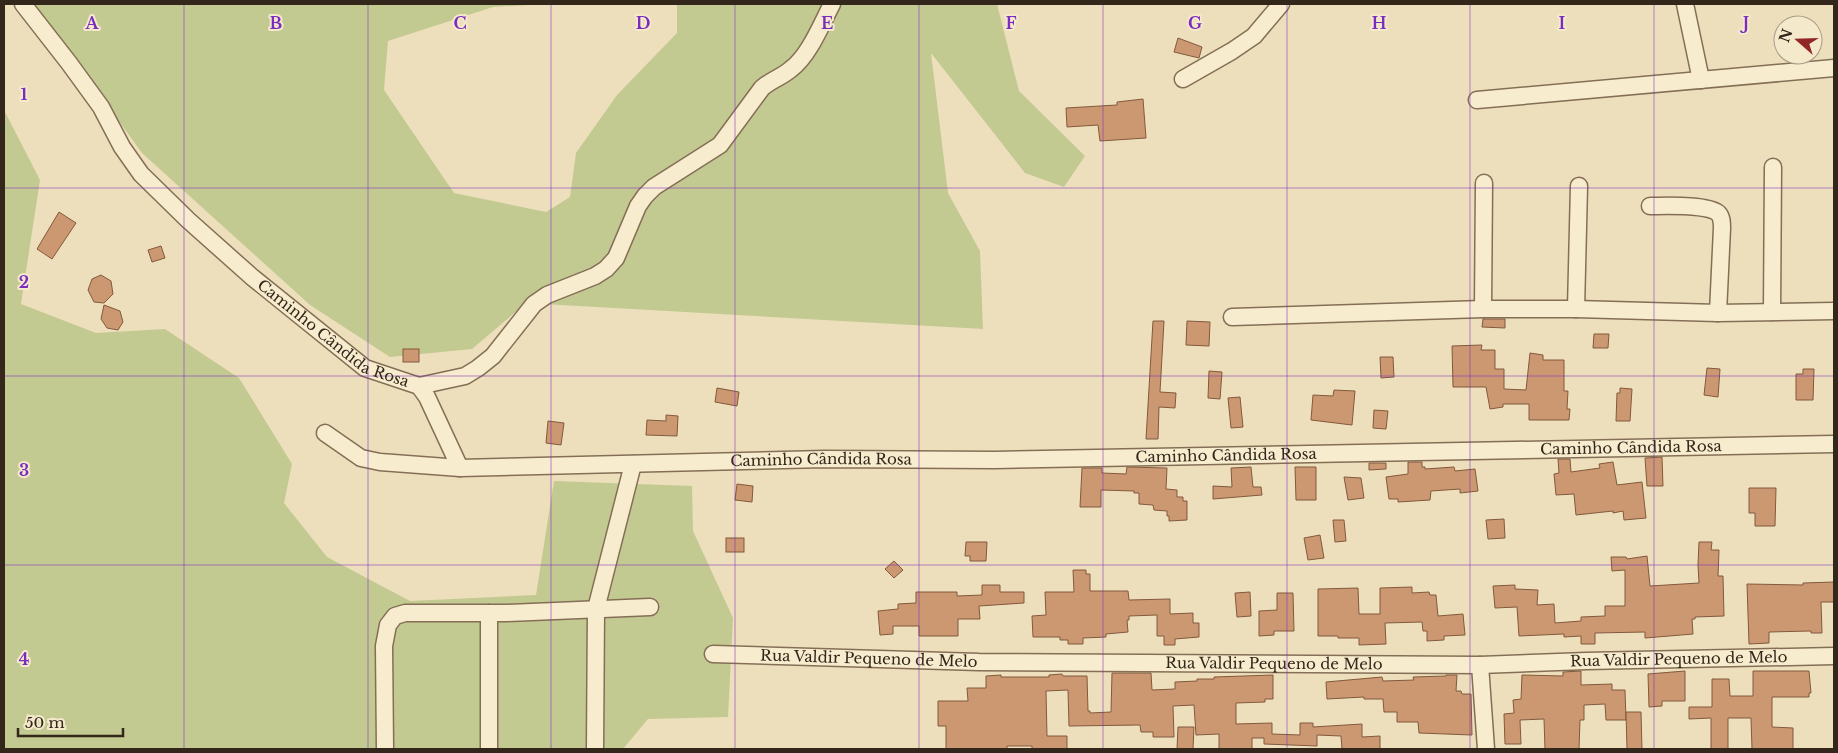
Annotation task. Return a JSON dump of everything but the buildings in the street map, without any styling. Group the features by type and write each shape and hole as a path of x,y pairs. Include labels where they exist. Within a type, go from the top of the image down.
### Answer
{"street":[{"name":"Caminho Cândida Rosa","path":"23,4 101,107 122,146 141,174 188,220 252,277 365,368 419,386 428,397 460,468 825,459 1004,460 1834,444"},
{"path":"419,386 465,376 478,368 493,356 534,304 547,295 594,276 606,269 616,258 638,206 645,196 654,187 720,146 762,88 791,69 800,60 832,4"},
{"path":"1183,79 1254,36 1281,4"},
{"path":"1684,4 1701,80"},
{"path":"1477,100 1834,68"},
{"path":"1772,312 1773,167"},
{"path":"1484,183 1484,309"},
{"path":"1576,309 1579,186"},
{"path":"1650,206 1700,208 1718,213 1721,218 1722,228 1718,313"},
{"path":"1232,317 1484,309 1576,309 1718,313 1834,311"},
{"path":"325,433 361,458 380,462 460,468"},
{"path":"594,749 596,609 633,464"},
{"path":"385,749 384,646 388,626 395,616 405,613 489,613 650,606"},
{"path":"488,749 489,613"},
{"name":"Rua Valdir Pequeno de Melo","path":"713,654 979,662 1480,665 1596,660 1834,656"},
{"path":"1480,665 1486,749"}],"green space":[{"path":"34,4 547,4 493,7 388,41 384,90 454,193 546,212 570,197 576,153 617,95 677,33 677,4 997,4 1019,91 1085,156 1064,187 1025,173 931,53 948,193 980,251 983,329 526,303 472,349 390,357 310,305 142,153"},
{"path":"4,110 40,180 21,304 96,333 165,329 239,378 292,464 284,503 327,557 410,601 536,595 554,481 692,486 693,531 733,618 728,717 648,719 623,749 4,749"}]}
